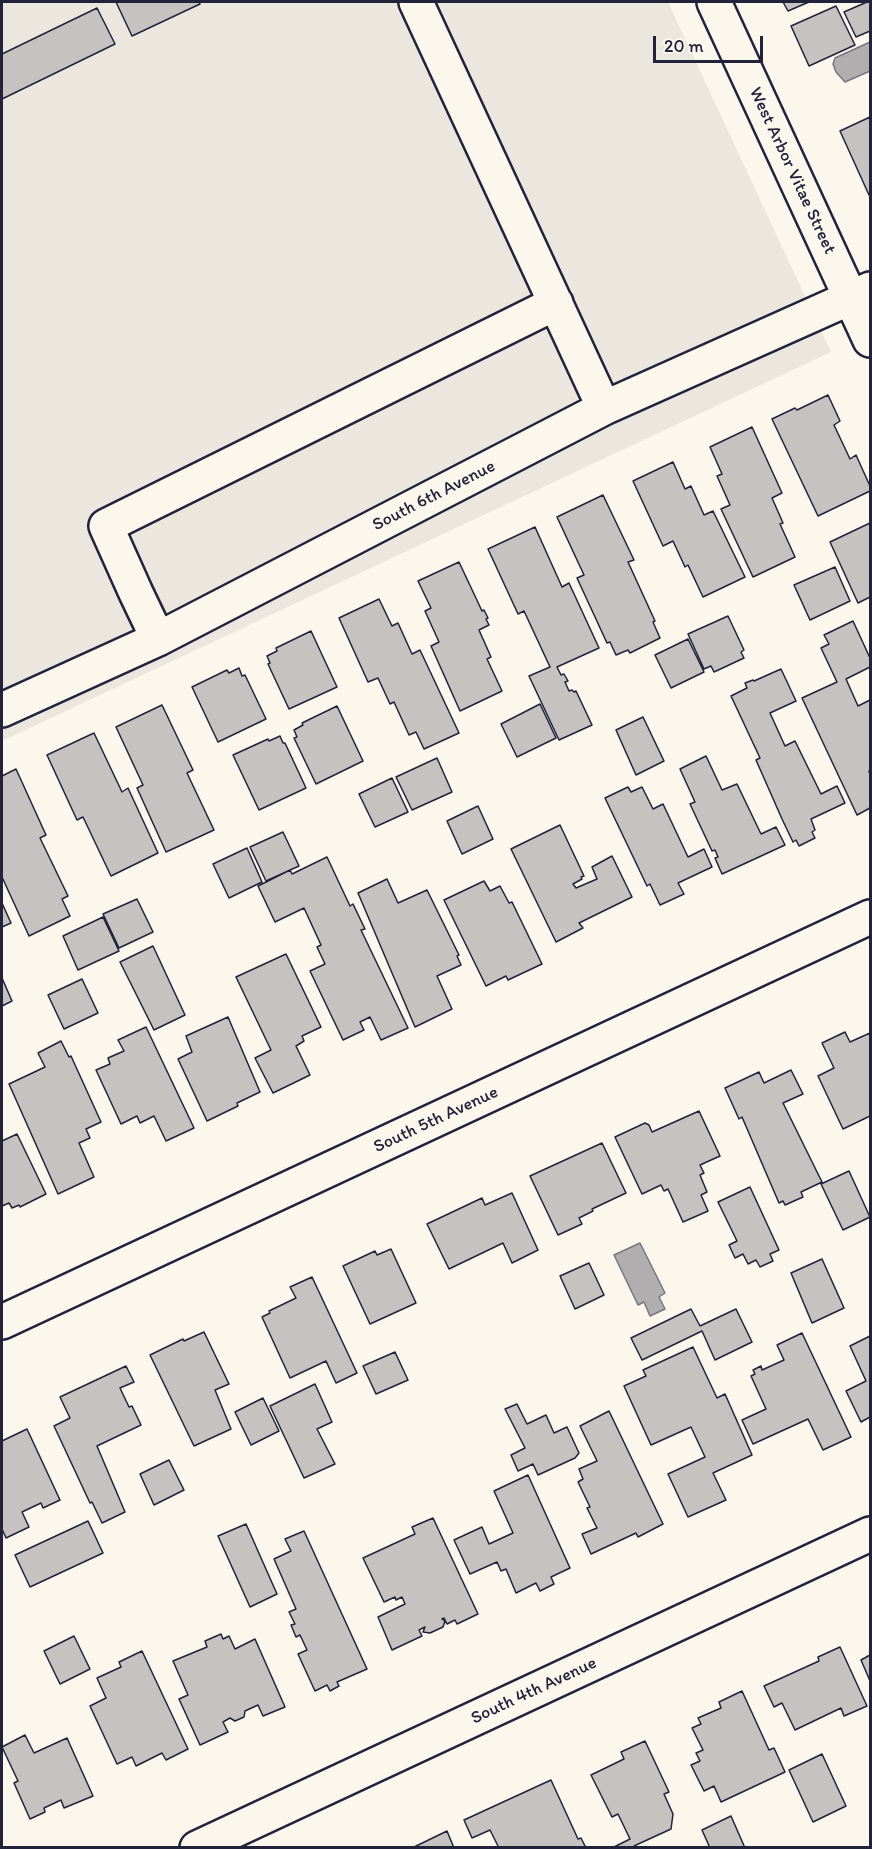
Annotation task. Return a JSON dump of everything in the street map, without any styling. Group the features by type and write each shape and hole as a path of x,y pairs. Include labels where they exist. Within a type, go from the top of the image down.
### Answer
{"street":[{"path":"416,2 604,408"},
{"name":"West Arbor Vitae Street","path":"714,2 861,294 870,340"},
{"name":"South 6th Avenue","path":"2,710 158,639 604,408 861,294"},
{"path":"158,639 106,526 556,303"},
{"name":"South 5th Avenue","path":"2,1322 870,917"},
{"name":"South 4th Avenue","path":"197,1848 870,1534"}],"shaded area":[{"path":"2,2 668,2 831,352 2,741"},
{"path":"870,42 870,71 845,82 836,72 833,64 835,58"},
{"path":"640,1243 665,1293 659,1297 665,1309 650,1316 644,1302 638,1305 614,1255"}],"building":[{"path":"116,2 199,2 200,4 132,36"},
{"path":"783,2 809,2 788,11"},
{"path":"870,2 870,31 856,37 844,12"},
{"path":"836,6 855,45 809,66 791,26"},
{"path":"97,8 115,44 2,99 2,54"},
{"path":"870,117 870,195 869,195 840,131"},
{"path":"828,395 840,421 834,425 850,459 856,455 870,486 870,491 818,516 772,419"},
{"path":"752,427 782,493 772,498 783,523 780,524 795,557 753,577 721,509 730,505 717,476 722,474 710,447"},
{"path":"673,462 685,489 691,486 704,515 713,511 745,577 703,597 688,565 685,567 673,541 663,546 633,481"},
{"path":"603,495 634,560 628,562 655,621 653,622 660,638 630,653 628,650 616,655 610,642 607,643 577,578 584,575 557,517"},
{"path":"870,523 870,597 858,603 830,542"},
{"path":"535,527 562,587 569,583 599,648 557,667 568,681 565,682 569,691 576,691 592,725 559,740 529,676 550,667 524,611 518,614 488,549"},
{"path":"459,562 482,611 484,610 488,618 486,619 489,625 479,630 491,657 487,659 502,691 460,711 431,646 439,642 425,611 431,608 418,581"},
{"path":"835,567 850,601 810,620 794,585"},
{"path":"379,599 392,626 398,623 412,654 420,650 459,733 424,749 416,732 409,735 394,702 390,704 378,678 368,682 339,618"},
{"path":"728,616 744,650 741,652 744,658 714,672 711,666 704,669 688,634"},
{"path":"853,621 870,658 870,667 846,679 858,706 870,700 870,808 857,815 802,698 837,682 821,648 829,644 824,635"},
{"path":"311,631 337,687 289,709 268,664 270,663 267,656 277,651 276,648"},
{"path":"688,639 704,672 671,688 655,655"},
{"path":"239,668 242,676 245,675 266,719 218,742 192,687 227,670 229,673"},
{"path":"781,669 796,701 770,713 785,746 795,741 821,794 837,786 845,803 811,819 815,838 799,846 796,840 793,842 782,819 756,760 760,758 731,696 747,688 745,683"},
{"path":"540,704 556,738 517,757 501,724"},
{"path":"162,705 193,770 187,773 214,830 166,852 137,788 143,785 116,727"},
{"path":"337,706 363,761 316,784 294,738 297,737 294,730 303,725 302,723"},
{"path":"643,717 664,761 636,775 616,730"},
{"path":"94,733 122,792 128,788 158,853 111,876 83,817 77,820 47,755"},
{"path":"280,736 306,788 259,810 233,755"},
{"path":"706,756 722,790 737,784 761,834 776,827 785,845 722,874 715,858 718,857 715,850 712,851 690,804 695,802 680,769"},
{"path":"437,758 452,792 412,810 396,777"},
{"path":"16,769 46,835 40,838 68,896 62,899 70,916 29,936 2,877 2,776"},
{"path":"392,778 408,812 375,827 359,794"},
{"path":"628,787 631,792 642,787 653,809 663,804 688,857 704,849 712,867 678,883 684,894 660,905 650,884 647,886 605,798"},
{"path":"478,806 493,839 462,854 447,821"},
{"path":"560,825 584,876 573,884 576,888 597,879 592,867 612,856 632,897 579,923 583,928 556,942 511,849"},
{"path":"283,832 299,866 266,881 250,847"},
{"path":"247,848 262,882 229,898 213,864"},
{"path":"327,857 350,906 353,904 365,929 361,930 408,1028 381,1040 370,1017 360,1022 364,1030 343,1040 310,971 325,964 317,947 321,945 304,908 275,922 258,886 290,870 292,874"},
{"path":"387,879 398,903 427,890 459,955 457,956 461,965 437,976 452,1009 415,1027 358,893"},
{"path":"484,881 490,891 500,886 509,903 512,902 542,964 508,980 506,976 486,986 444,900"},
{"path":"137,899 153,932 119,948 103,914"},
{"path":"2,903 11,923 2,927"},
{"path":"103,917 119,951 78,970 63,936"},
{"path":"153,946 185,1015 154,1030 120,962"},
{"path":"286,954 321,1027 302,1036 304,1041 296,1046 310,1075 273,1093 255,1058 271,1050 236,977"},
{"path":"2,978 12,1001 2,1006"},
{"path":"82,979 98,1013 64,1029 48,995"},
{"path":"228,1017 260,1092 207,1121 178,1059 192,1052 186,1036"},
{"path":"146,1027 194,1128 166,1141 154,1116 140,1123 137,1116 121,1124 96,1070 110,1064 108,1058 124,1051 118,1040"},
{"path":"845,1032 850,1042 870,1033 870,1116 843,1129 818,1076 834,1068 822,1043"},
{"path":"61,1041 69,1057 71,1056 101,1122 86,1129 90,1138 79,1143 94,1177 58,1194 9,1084 45,1067 38,1053"},
{"path":"791,1070 803,1094 783,1103 822,1182 801,1192 803,1197 785,1205 783,1201 779,1203 742,1117 739,1119 725,1088 759,1072 764,1083"},
{"path":"699,1111 720,1156 700,1165 704,1173 700,1175 707,1192 701,1195 708,1211 683,1222 668,1189 664,1191 661,1185 642,1194 615,1137 645,1123 649,1125 652,1132"},
{"path":"17,1134 46,1194 20,1207 19,1205 12,1208 9,1203 2,1206 2,1141"},
{"path":"602,1143 626,1193 592,1209 593,1211 579,1218 582,1224 558,1235 530,1176"},
{"path":"849,1171 870,1217 843,1230 821,1184"},
{"path":"750,1187 779,1250 770,1254 773,1261 760,1267 756,1260 748,1264 743,1254 735,1258 729,1245 737,1241 718,1202"},
{"path":"512,1193 538,1250 512,1263 503,1243 449,1269 427,1224 482,1198 485,1205"},
{"path":"391,1249 416,1303 370,1324 343,1266 375,1251 377,1255"},
{"path":"822,1259 844,1308 812,1323 791,1273"},
{"path":"589,1263 604,1295 575,1309 560,1276"},
{"path":"312,1277 357,1373 336,1383 326,1361 290,1378 262,1317 270,1313 269,1311 296,1298 290,1287"},
{"path":"691,1309 700,1326 736,1309 752,1342 715,1360 702,1331 642,1360 631,1338"},
{"path":"204,1332 229,1384 215,1390 231,1429 194,1446 150,1355"},
{"path":"802,1333 851,1437 823,1450 808,1419 753,1444 742,1420 766,1409 751,1376 755,1374 753,1370 761,1366 762,1370 784,1360 777,1345"},
{"path":"870,1336 870,1417 861,1422 846,1391 866,1381 850,1346"},
{"path":"693,1347 717,1398 725,1394 752,1455 713,1473 726,1500 688,1517 668,1474 705,1457 691,1427 651,1445 624,1386 646,1376 643,1370"},
{"path":"395,1352 408,1380 376,1394 363,1366"},
{"path":"126,1366 134,1382 120,1388 141,1425 97,1446 125,1512 102,1523 92,1502 90,1503 54,1426 70,1418 60,1397"},
{"path":"315,1384 332,1422 317,1429 335,1464 304,1478 270,1406"},
{"path":"263,1398 279,1431 251,1445 235,1412"},
{"path":"517,1404 527,1424 546,1415 554,1433 567,1427 579,1453 575,1458 538,1475 533,1464 518,1471 511,1455 525,1448 505,1409"},
{"path":"609,1411 663,1524 638,1537 636,1533 591,1554 582,1534 597,1528 578,1482 583,1479 579,1469 597,1461 580,1426"},
{"path":"27,1429 60,1500 43,1508 41,1503 22,1512 29,1527 6,1538 2,1529 2,1441"},
{"path":"169,1460 184,1490 154,1505 140,1474"},
{"path":"528,1475 570,1568 551,1577 554,1584 540,1591 536,1583 516,1593 506,1569 501,1571 497,1562 470,1574 454,1540 482,1527 489,1544 513,1533 494,1491"},
{"path":"433,1518 478,1614 457,1624 455,1620 447,1624 444,1618 442,1619 445,1621 443,1627 430,1633 423,1632 425,1627 419,1630 422,1636 392,1650 378,1617 405,1604 402,1597 396,1600 395,1597 384,1602 363,1558 415,1534 412,1527"},
{"path":"88,1521 103,1553 30,1587 15,1555"},
{"path":"246,1524 277,1594 250,1607 218,1536"},
{"path":"304,1531 367,1669 337,1682 339,1686 330,1691 327,1685 315,1691 298,1654 307,1650 300,1635 296,1637 291,1625 295,1624 289,1612 296,1609 274,1559 291,1551 285,1539"},
{"path":"221,1634 223,1639 229,1636 235,1649 255,1639 285,1707 263,1716 258,1705 245,1711 244,1717 235,1721 230,1718 223,1722 228,1732 200,1745 179,1699 188,1695 173,1661 207,1647 205,1641"},
{"path":"74,1636 90,1669 60,1684 44,1651"},
{"path":"840,1647 867,1706 844,1716 841,1708 795,1730 782,1703 774,1707 764,1686 819,1661 818,1657"},
{"path":"142,1651 188,1749 166,1760 162,1753 136,1766 132,1757 117,1764 90,1706 106,1698 97,1678 121,1667 119,1662"},
{"path":"870,1655 870,1681 861,1660"},
{"path":"742,1691 769,1750 774,1748 785,1772 721,1802 714,1786 704,1791 691,1765 700,1761 696,1753 703,1750 692,1728 701,1724 698,1718 721,1708 719,1702"},
{"path":"25,1735 34,1753 67,1738 93,1796 64,1808 61,1800 44,1808 45,1812 30,1819 14,1783 18,1781 2,1747"},
{"path":"645,1741 669,1792 664,1794 673,1814 671,1829 634,1848 612,1848 630,1839 618,1814 612,1817 591,1775 624,1759 621,1752"},
{"path":"822,1754 846,1806 813,1822 789,1770"},
{"path":"551,1780 578,1839 581,1838 586,1848 499,1848 490,1830 472,1838 464,1820"},
{"path":"731,1816 745,1848 710,1848 702,1830"},
{"path":"447,1831 454,1848 412,1848"}]}
